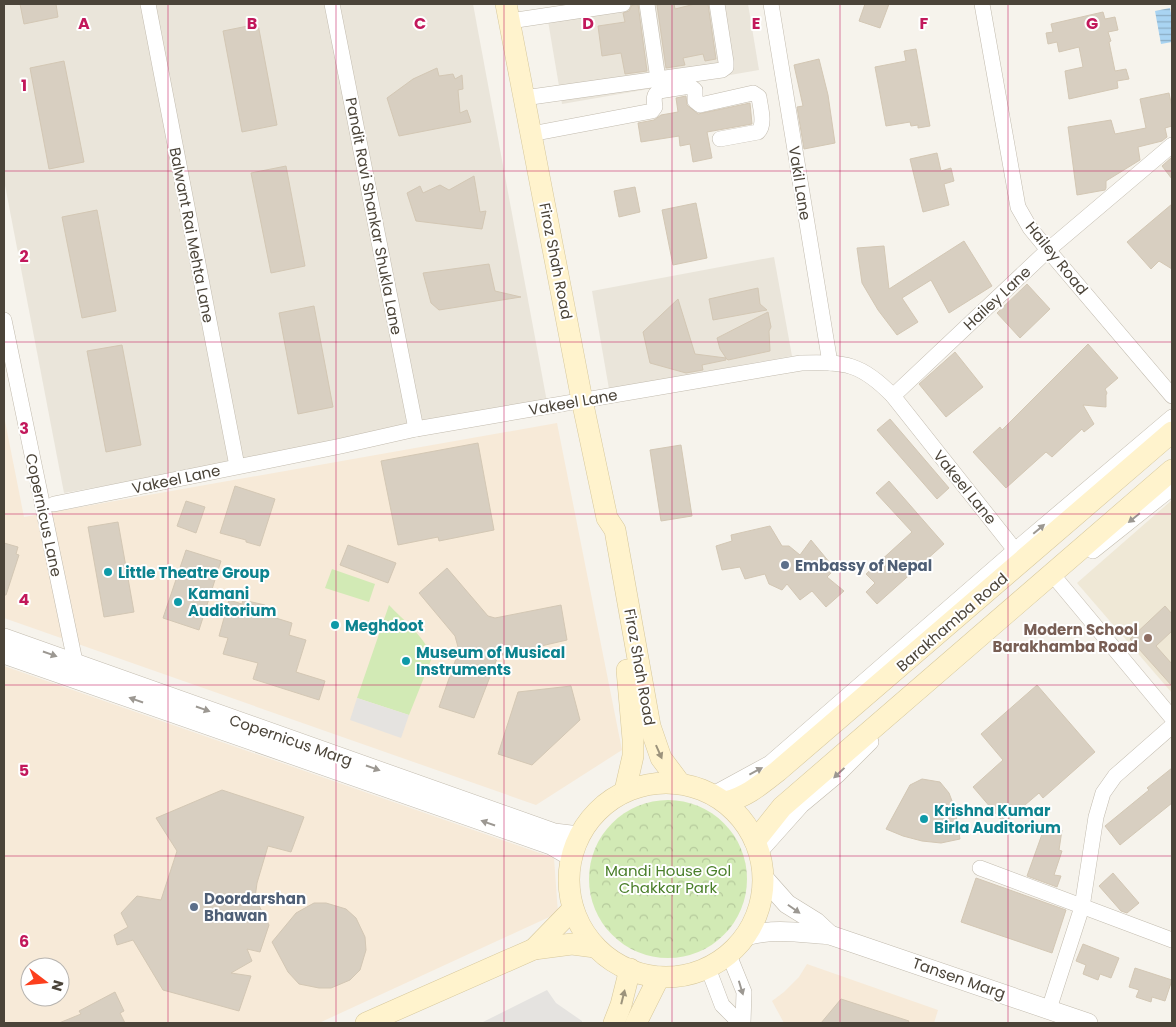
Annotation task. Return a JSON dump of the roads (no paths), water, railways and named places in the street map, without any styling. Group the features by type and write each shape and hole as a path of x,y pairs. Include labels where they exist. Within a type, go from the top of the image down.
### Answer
{"main road":[{"name":"Firoz Shah Road","path":"508,12 582,400 607,518 615,530 650,726 661,758 679,782"},
{"name":"Barakhamba Road","path":"719,798 740,798 753,791 778,771 1172,432"},
{"name":"Barakhamba Road","path":"758,846 782,806 1172,470"},
{"name":"Firoz Shah Road","path":"607,518 604,530 624,645 633,730 633,756 625,791"},
{"path":"679,782 699,788 719,798 743,820 758,846 764,877 759,908 746,936 729,955 708,968 684,976 659,978 639,974 607,958 595,947 578,921 573,909 569,886 570,867 579,836 599,809 611,799 625,791 655,783 679,782"},
{"path":"534,949 573,909"},
{"path":"366,1023 534,949 572,944 595,947"},
{"path":"614,1023 621,1005 630,969"},
{"path":"636,1023 659,978"}],"street":[{"name":"Balwant Rai Mehta Lane","path":"148,4 237,466"},
{"name":"Pandit Ravi Shankar Shukla Lane","path":"332,4 416,429"},
{"path":"508,12 623,4"},
{"path":"648,4 658,79"},
{"path":"524,98 722,70 726,67 717,4"},
{"name":"Vakil Lane","path":"771,4 830,363"},
{"name":"Hailey Road","path":"982,4 1018,207 1030,228 1172,396"},
{"path":"531,134 652,111 655,107 655,93 659,91 690,86 695,90 695,101 700,105 753,92 757,94 759,96 761,129 758,132 720,139"},
{"name":"Hailey Lane","path":"893,396 1048,250 1172,145"},
{"name":"Copernicus Lane","path":"4,320 77,672"},
{"name":"Vakeel Lane","path":"54,504 416,429 801,364 830,363 859,368 878,380 893,396 1015,550"},
{"path":"719,798 770,764 1015,550 1172,417"},
{"path":"758,846 838,775 883,730 932,686 1057,580 1172,488"},
{"path":"1057,580 1172,718"},
{"name":"Copernicus Marg","path":"4,638 77,672 551,845 572,857"},
{"name":"Copernicus Marg","path":"4,654 77,672 554,833 579,836"},
{"path":"1049,1010 1082,907 1096,817 1103,793 1114,776 1172,726"},
{"path":"980,868 1172,940"},
{"name":"Tansen Marg","path":"764,877 787,904 816,922 830,935"},
{"name":"Tansen Marg","path":"746,936 758,933 794,931 830,935 1088,1023"},
{"path":"729,955 744,992 742,1023"},
{"path":"708,968 722,1004 742,1023"}],"water":[{"path":"1170,8 1172,42 1161,44 1155,11"}],"place":[{"name":"Embassy of Nepal","path":"785,565"},
{"name":"Little Theatre Group","path":"108,572"},
{"name":"Kamani Auditorium","path":"178,602"},
{"name":"Meghdoot","path":"335,625"},
{"name":"Modern School Barakhamba Road","path":"1148,638"},
{"name":"Museum of Musical Instruments","path":"406,661"},
{"name":"Krishna Kumar Birla Auditorium","path":"924,819"},
{"name":"Doordarshan Bhawan","path":"194,907"}],"park label":[{"name":"Mandi House Gol Chakkar Park","path":"668,878"}]}
